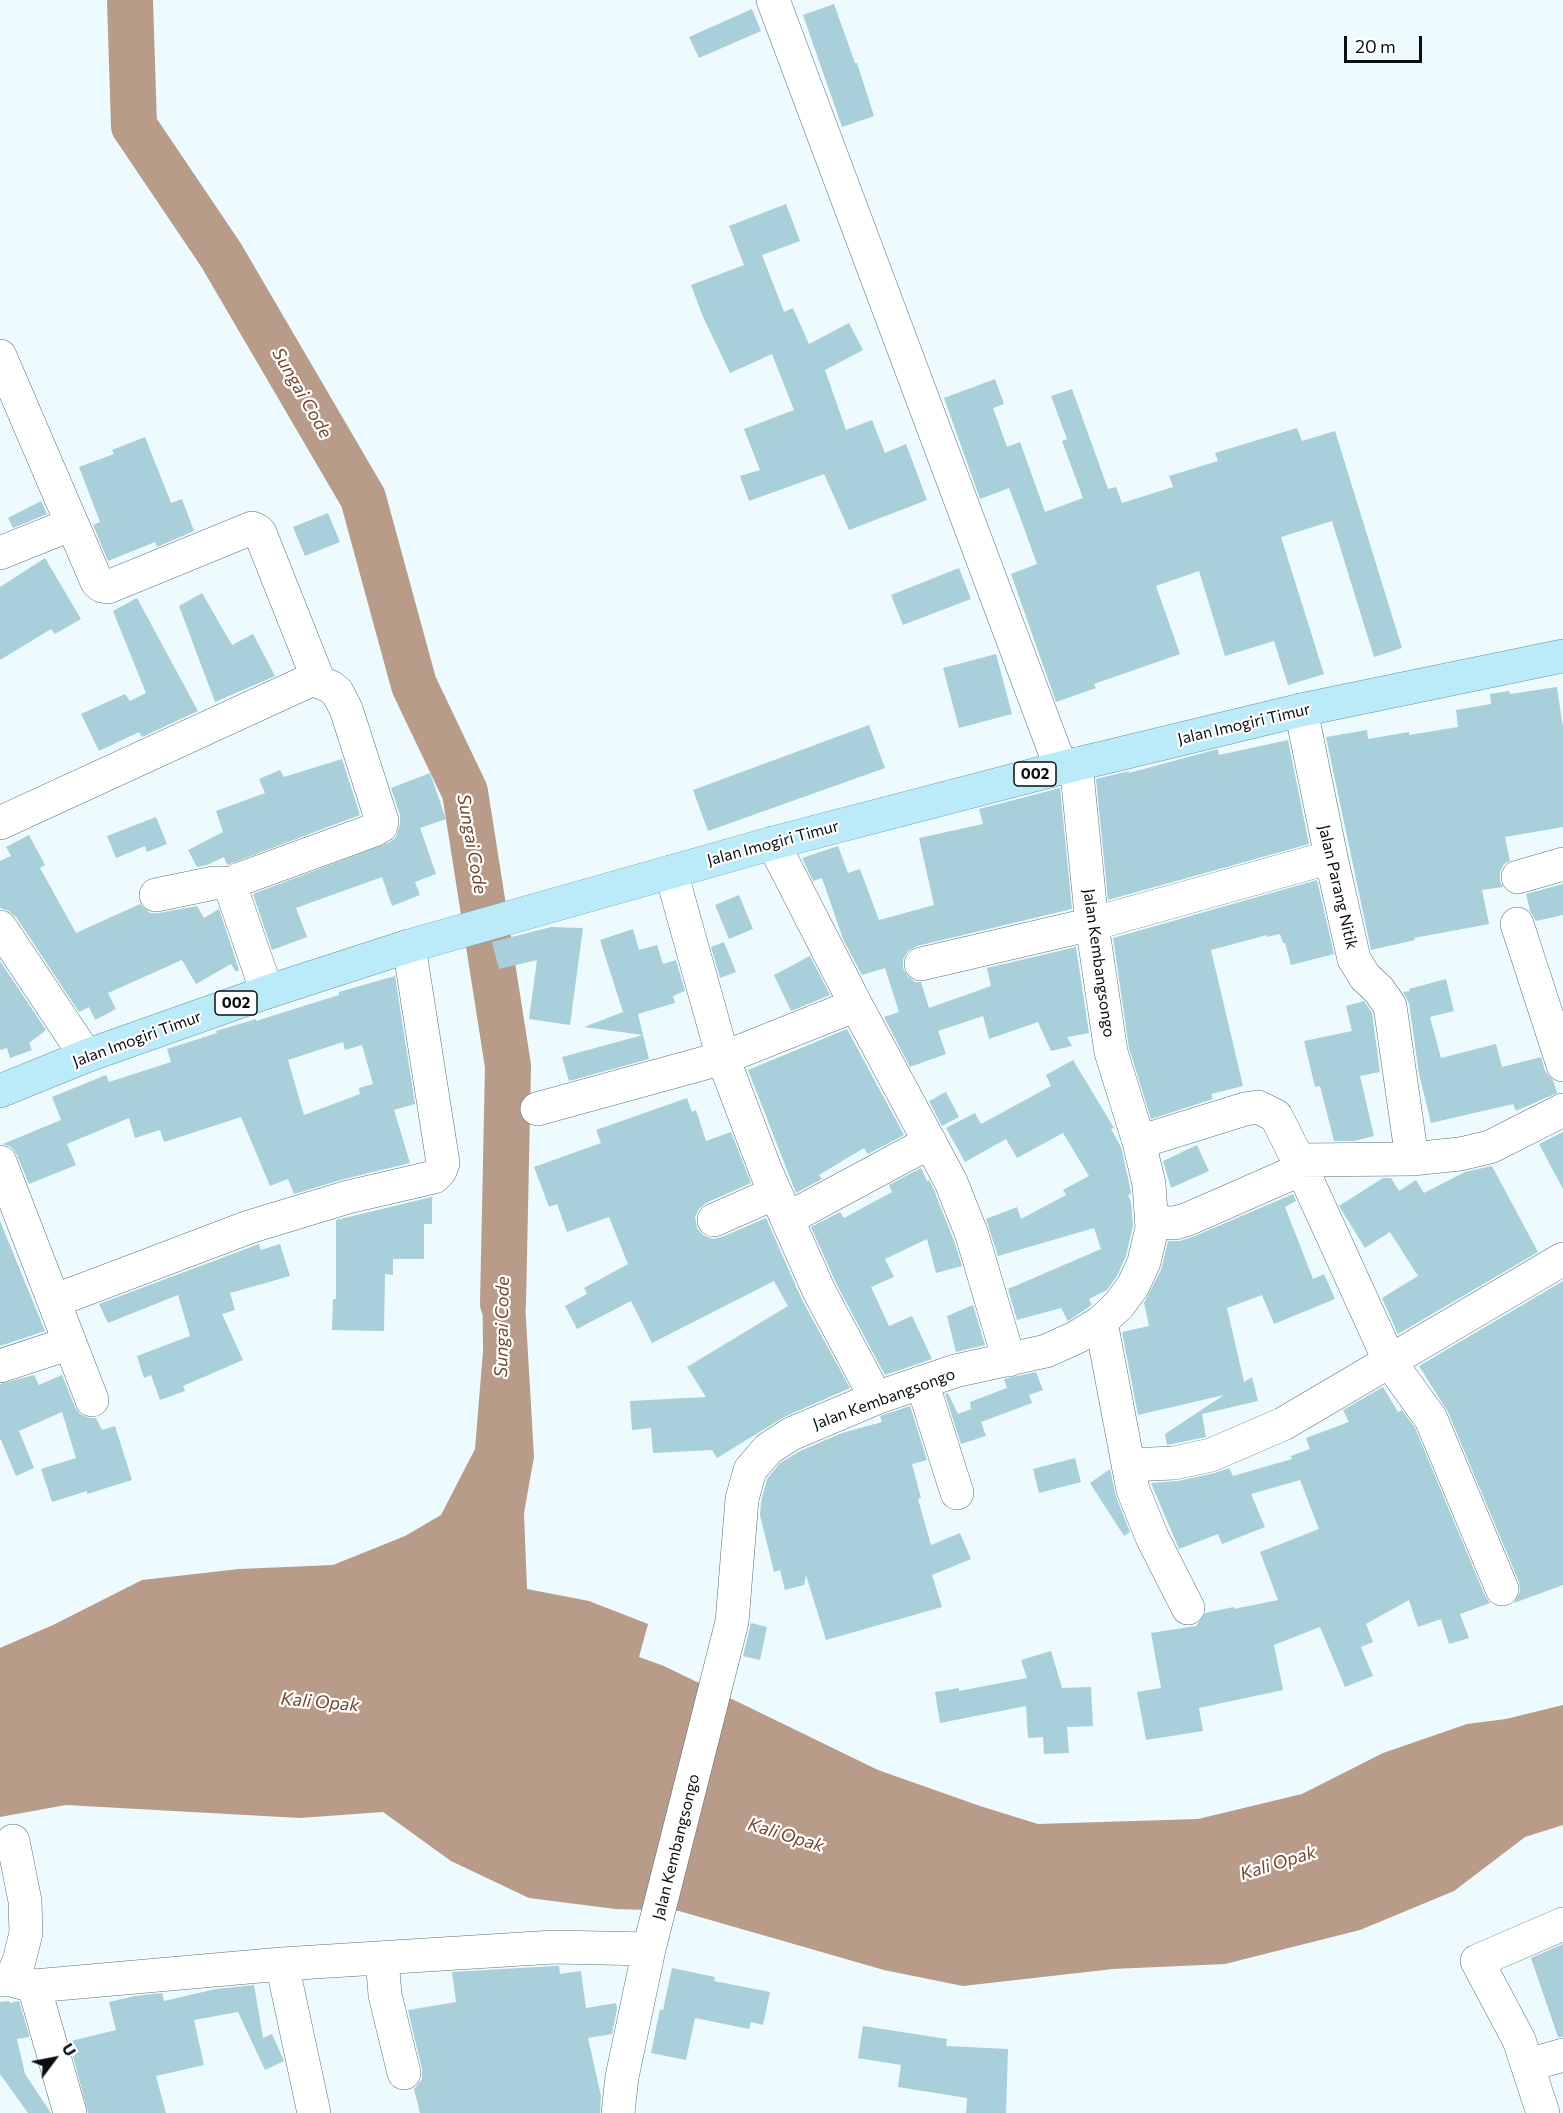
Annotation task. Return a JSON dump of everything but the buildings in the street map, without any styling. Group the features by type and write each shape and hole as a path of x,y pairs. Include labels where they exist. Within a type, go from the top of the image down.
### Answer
{"main road":[{"name":"Jalan Imogiri Timur","path":"0,1090 86,1056 267,992 409,946 773,843 1068,766 1301,710 1563,656"}],"street":[{"name":"Jalan Kembangsongo","path":"618,2113 622,2077 650,1947 732,1622 742,1499 750,1470 768,1449 791,1434 876,1398 955,1371 1046,1351 1077,1337 1101,1322 1119,1305 1133,1286 1148,1248 1152,1222 1149,1184 1139,1142 1111,1052 1068,766 773,0"},
{"path":"0,356 97,582 108,587 252,528 257,530 316,674 313,679 0,823"},
{"path":"0,553 72,524"},
{"path":"156,894 214,883 230,885 240,879 381,826 381,814 346,710 337,692 313,679"},
{"name":"Jalan Parang Nitik","path":"1301,710 1330,857 1354,959 1365,977 1379,990 1390,1006 1413,1159"},
{"path":"773,843 856,1005 951,1182 972,1235 1009,1360"},
{"path":"921,964 1092,924 1330,857"},
{"path":"1518,877 1563,864"},
{"path":"671,872 723,1058 781,1206 819,1291 876,1398"},
{"path":"230,885 267,992"},
{"path":"1517,924 1563,1065"},
{"path":"0,927 86,1056"},
{"path":"54,1301 249,1227 348,1197 434,1177 440,1171 443,1163 409,946"},
{"path":"537,1109 723,1058 856,1005"},
{"path":"1139,1142 1245,1109 1258,1107 1276,1116 1390,1362 1431,1419 1502,1589"},
{"path":"1152,1222 1175,1223 1188,1219 1300,1165 1413,1159 1460,1154 1491,1147 1563,1110"},
{"path":"714,1220 781,1206 930,1142"},
{"path":"0,1162 92,1400"},
{"path":"1128,1465 1174,1463 1211,1455 1283,1424 1563,1259"},
{"path":"1101,1322 1133,1490 1188,1608"},
{"path":"0,1366 70,1343"},
{"path":"922,1383 957,1493"},
{"path":"13,1842 26,1901 26,1933 15,1982 70,2113"},
{"path":"1543,2113 1519,2040 1478,1961 1563,1924"},
{"path":"15,1982 554,1947 650,1947"},
{"path":"382,1958 385,1995 404,2073"},
{"path":"282,1964 314,2113"},
{"path":"1528,2065 1563,2055"}],"water":[{"name":"Kali Opak","path":"482,1227 522,1251 534,1457 524,1513 527,1589 589,1601 648,1624 639,1657 664,1666 878,1770 1038,1824 1198,1819 1302,1794 1383,1753 1467,1724 1506,1719 1563,1705 1563,1825 1525,1837 1454,1891 1360,1930 1225,1964 1113,1969 963,1986 884,1970 679,1911 615,1909 529,1898 451,1861 383,1812 300,1818 66,1805 0,1817 0,1648 53,1625 142,1580 239,1569 333,1565 405,1536 441,1515 475,1449 483,1351"}],"waterway":[{"name":"Sungai Code","path":"130,0 134,126 221,255 363,498 414,685 465,792 508,1066 503,1304"}]}
